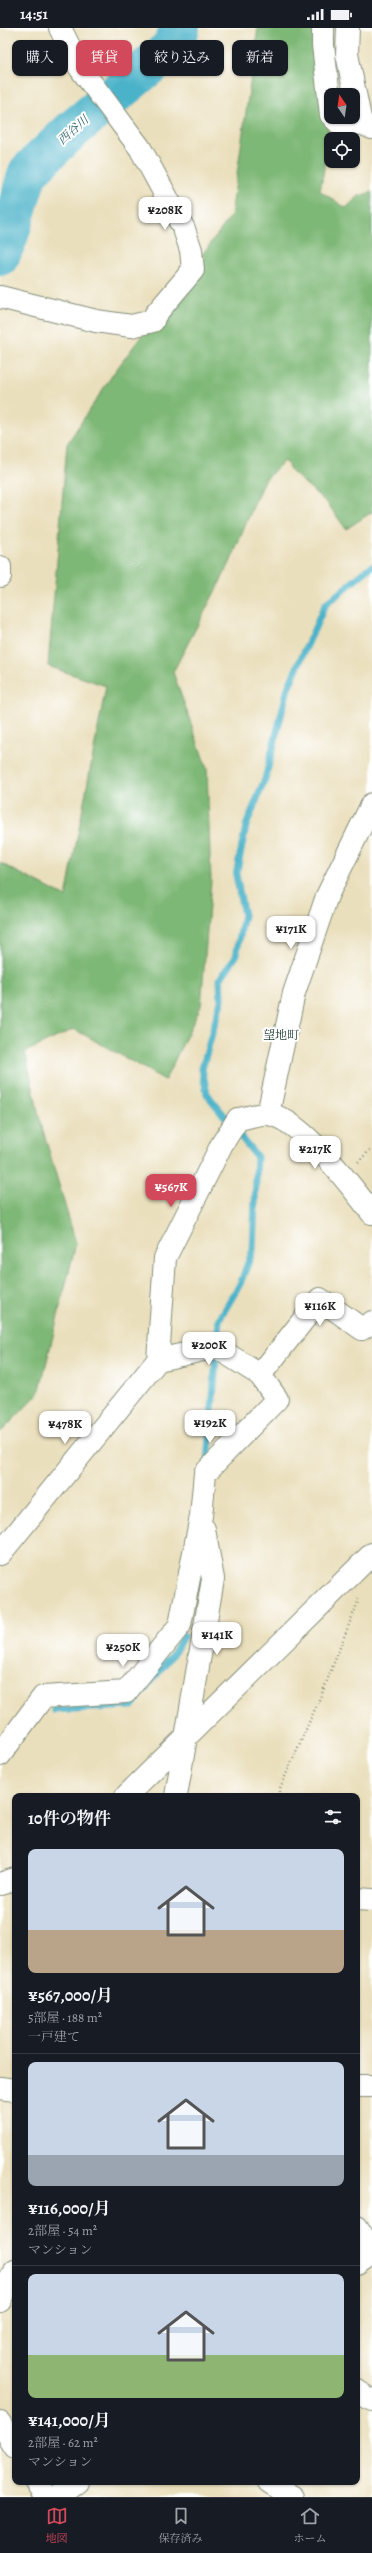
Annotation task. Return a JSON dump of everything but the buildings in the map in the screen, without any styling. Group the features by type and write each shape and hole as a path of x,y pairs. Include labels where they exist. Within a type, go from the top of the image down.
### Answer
{"street":[{"path":"0,297 96,321 131,326 153,320 155,315 193,270 191,250 184,229 140,148 80,68 60,28"},
{"path":"323,28 323,45 328,88"},
{"path":"340,124 367,125 347,54 348,28"},
{"path":"0,567 0,576"},
{"path":"268,1114 294,993 327,896 372,804"},
{"path":"0,1554 158,1360 165,1258 222,1144 238,1119 268,1114 293,1126 337,1167 372,1213"},
{"path":"260,1375 320,1299 362,1329 372,1322"},
{"path":"0,1755 43,1697 126,1692 180,1625 201,1516 205,1473 277,1399 260,1375 216,1347 158,1360"},
{"path":"176,1793 184,1739 213,1580 201,1516"},
{"path":"129,1793 372,1554"},
{"path":"0,1884 12,1880"},
{"path":"360,1899 372,1900"},
{"path":"360,2086 372,2086"},
{"path":"0,2088 12,2090"},
{"path":"360,2232 372,2252 360,2262"},
{"path":"0,2301 12,2275"},
{"path":"360,2393 372,2400"},
{"path":"0,2423 12,2441"},
{"path":"40,2485 47,2497"},
{"path":"58,2497 74,2485"},
{"path":"274,2485 293,2497"}],"path":[{"path":"280,1793 280,1788 323,1691 362,1592"}],"green space":[{"path":"258,28 318,28 324,124 326,124 329,132 324,132 324,168 320,191 346,208 359,196 372,192 372,512 346,529 327,503 291,471 285,460 263,482 230,563 173,672 207,769 211,881 201,1006 165,1080 74,1029 25,1052 40,1120 76,1243 39,1393 0,1433 0,863 66,897 106,686 48,666 67,444 113,374 231,216 251,76 288,76 288,40 256,40"}],"waterway":[{"name":"西谷川","path":"0,256 8,238 28,172 71,131 172,47 180,28"},
{"path":"208,1463 219,1320 240,1284 253,1250 257,1157 207,1094 202,1069 221,1001 220,979 236,956 244,915 236,875 246,826 265,779 288,688 325,605 372,566"},
{"path":"54,1710 132,1706 175,1651 183,1636"}],"district":[{"name":"望地町","path":"281,1035"}]}
